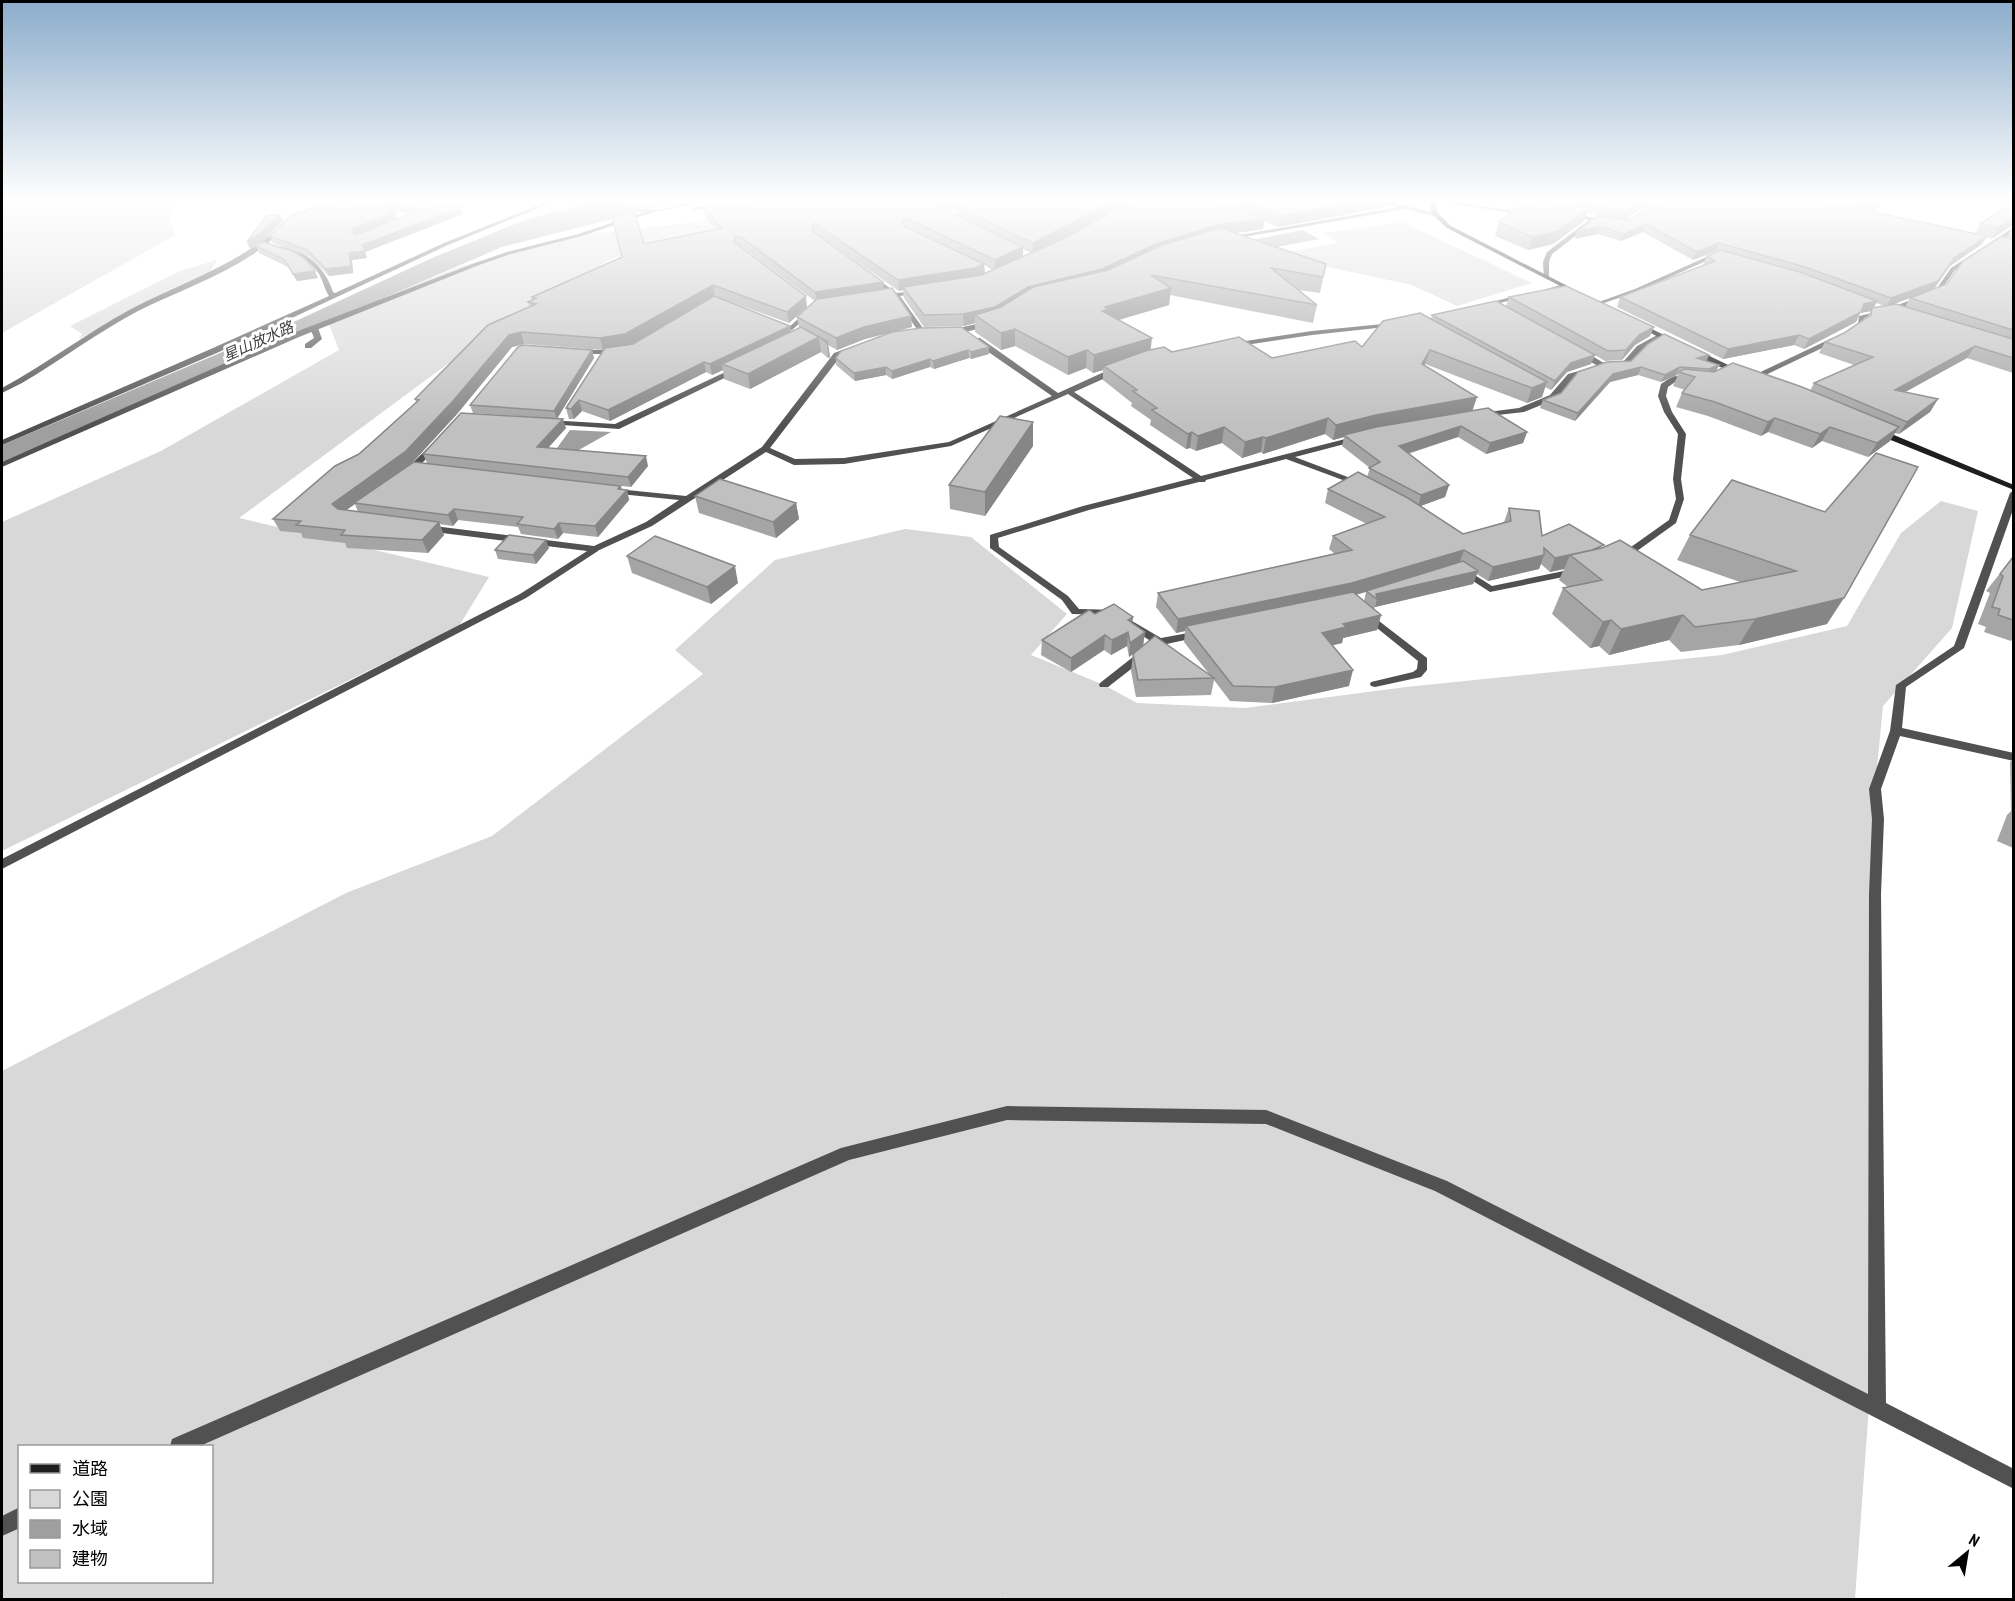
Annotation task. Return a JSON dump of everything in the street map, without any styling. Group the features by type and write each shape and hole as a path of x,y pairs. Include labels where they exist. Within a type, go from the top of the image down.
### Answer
{"street":[{"path":"2,390 31,375 108,325 209,277"},
{"path":"325,277 330,294 337,295"},
{"path":"2,443 376,277"},
{"path":"2,465 314,328 447,277"},
{"path":"871,277 895,294 921,331"},
{"path":"1546,277 1610,308"},
{"path":"1599,303 1637,290 1666,277"},
{"path":"1752,378 1833,341 1861,324 1861,317 1888,311 1937,292 1948,277"},
{"path":"1470,308 1564,286"},
{"path":"872,298 931,289"},
{"path":"1491,303 1502,309"},
{"path":"779,325 793,331 814,307"},
{"path":"1875,307 1900,314"},
{"path":"1630,320 1762,382"},
{"path":"942,331 964,330 998,321"},
{"path":"1220,348 1312,333 1403,324"},
{"path":"308,346 318,339 314,328"},
{"path":"964,330 1057,396"},
{"path":"911,332 932,331"},
{"path":"1470,417 1521,410 1553,397 1571,376 1604,365 1625,364 1640,348 1662,336"},
{"path":"2,864 523,596 595,549 649,524 765,449 837,355 855,347"},
{"path":"1573,348 1604,365"},
{"path":"829,350 837,355"},
{"path":"569,351 603,354 622,351"},
{"path":"597,363 603,354"},
{"path":"539,421 616,427 745,365"},
{"path":"765,449 794,462 844,462 951,444 1124,367"},
{"path":"1716,377 1733,370"},
{"path":"1606,561 1634,549 1673,521 1680,499 1677,479 1682,434 1662,396 1665,386 1676,378 1697,380"},
{"path":"1068,391 1202,480"},
{"path":"1543,392 1553,397"},
{"path":"561,422 567,413"},
{"path":"1869,427 2013,490 1959,648 1901,685 1896,731 1875,789 1878,819 1875,894 1877,1409"},
{"path":"1159,642 1114,612 1076,612 1065,598 995,548 993,537 1086,508 1362,437"},
{"path":"398,480 416,467 439,442"},
{"path":"1284,456 1354,479 1375,490"},
{"path":"416,467 427,469"},
{"path":"599,488 690,499"},
{"path":"413,526 595,549"},
{"path":"1449,572 1460,569 1490,589 1587,569"},
{"path":"1360,609 1423,660 1422,670 1417,675 1375,684"},
{"path":"1104,686 1159,642 1204,633"},
{"path":"1896,731 2013,757"},
{"path":"181,1445 847,1153 1007,1113 1266,1117 1441,1186 2013,1480"},
{"path":"2,1526 18,1518"}],"green space":[{"path":"2,277 101,277 2,333"},
{"path":"169,277 201,277 79,339 82,334 70,326"},
{"path":"435,277 582,277 472,346 239,518 489,577 459,626 2,851 2,522 161,451 339,350 327,319"},
{"path":"1373,277 1519,277 1532,283 1457,306 1412,285"},
{"path":"1941,501 1978,511 1952,628 1883,706 1875,789 1877,1295 1855,1599 1010,1600 1005,1597 1003,1600 2,1600 2,1071 346,893 492,836 703,674 675,650 775,560 905,529 971,537 1067,614 1031,655 1104,685 1137,703 1245,708 1406,687 1722,655 1847,626 1901,533"}],"water":[{"name":"星山放水路","path":"392,277 433,277 2,462 2,445 298,320"},
{"path":"570,430 611,432 568,456 552,455"}],"building":[{"path":"578,277 780,277 806,296 787,312 713,285 625,334 600,338 521,332 509,335 453,401 406,451 332,504 338,509 439,522 422,540 341,535 345,530 296,525 301,521 273,519 335,466 359,454 419,400 415,399 488,325 536,304 528,302 536,298 532,297"},
{"path":"794,277 876,277 883,282 815,292"},
{"path":"893,277 919,277 898,280"},
{"path":"970,277 1070,277 1028,287 995,307 963,314 924,315 903,287"},
{"path":"1078,277 1154,277 1171,288 1105,307 1109,309 1102,311 1152,338 1094,355 1087,350 1068,357 1015,329 1001,333 975,315 1001,307 1033,287"},
{"path":"1160,277 1282,277 1317,305"},
{"path":"1674,277 1813,277 1877,301 1864,304 1861,312 1809,339 1799,335 1728,349 1620,297"},
{"path":"1832,277 1941,277 1938,281 1891,298"},
{"path":"1952,277 2013,277 2013,330 1910,298 1947,284"},
{"path":"1566,286 1654,327 1639,335 1626,350 1608,351 1509,297"},
{"path":"892,288 911,316 864,327 836,338 797,317 817,299"},
{"path":"714,296 790,326 710,364 704,362 608,410 579,400 571,409 566,408 605,348 633,344"},
{"path":"1496,301 1595,355 1571,363 1555,381 1432,315"},
{"path":"1896,304 2013,339 2013,358 1975,346 1895,390 1938,399 1907,422 1814,383 1873,357 1825,342 1844,333 1871,315 1872,308"},
{"path":"1420,313 1547,382 1532,388 1430,350 1422,364 1477,397 1376,415 1336,425 1328,418 1266,438 1245,442 1224,427 1198,436 1192,432 1188,434 1152,410 1157,408 1104,366 1145,351 1164,347 1172,352 1239,337 1272,358 1355,341 1362,347 1383,321"},
{"path":"801,327 819,337 748,374 722,364"},
{"path":"961,327 989,347 971,352 968,350 933,361 930,359 892,371 886,367 854,373 836,358 841,351 892,332 921,328"},
{"path":"1664,334 1709,355 1697,358 1719,365 1709,369 1680,367 1665,375 1641,367 1613,374 1578,413 1543,400 1561,393 1578,372 1607,362 1631,361 1648,344"},
{"path":"523,345 592,350 554,411 470,405 518,347"},
{"path":"1733,363 1802,387 1899,427 1877,443 1830,427 1820,434 1775,418 1768,422 1715,402 1682,393 1695,377 1679,372 1684,369 1714,372"},
{"path":"1488,408 1527,432 1490,443 1461,426 1399,446 1449,485 1421,495 1369,468 1380,462 1344,435 1376,427"},
{"path":"461,413 563,419 537,447 646,456 628,477 423,454"},
{"path":"1000,416 1033,422 985,492 949,485"},
{"path":"1876,453 1918,467 1844,598 1755,619 1695,627 1683,615 1621,629 1611,620 1603,622 1563,588 1602,580 1570,555 1602,548 1620,540 1702,590 1796,571 1690,535 1732,480 1825,512"},
{"path":"414,462 620,486 618,489 627,490 595,526 559,523 554,529 517,524 523,517 454,509 448,515 354,503"},
{"path":"1358,472 1408,498 1463,534 1511,521 1509,508 1539,511 1542,536 1569,524 1604,545 1555,558 1544,548 1544,555 1493,567 1464,550 1352,583 1178,619 1158,593 1352,550 1333,536 1385,517 1328,489"},
{"path":"720,479 796,503 773,522 695,496"},
{"path":"509,535 546,540 533,555 495,550"},
{"path":"655,536 735,566 707,587 627,556"},
{"path":"2013,557 2013,620 1998,615 2000,609 1992,607 2003,576 2000,574"},
{"path":"1463,561 1478,571 1376,594 1377,599 1366,591"},
{"path":"1353,592 1381,615 1343,624 1346,627 1322,633 1353,670 1275,687 1233,686 1186,626"},
{"path":"1114,604 1133,617 1128,620 1145,632 1130,643 1128,632 1112,640 1105,635 1071,658 1042,640 1089,610 1095,614"},
{"path":"1155,636 1214,678 1138,680 1133,654"}]}
